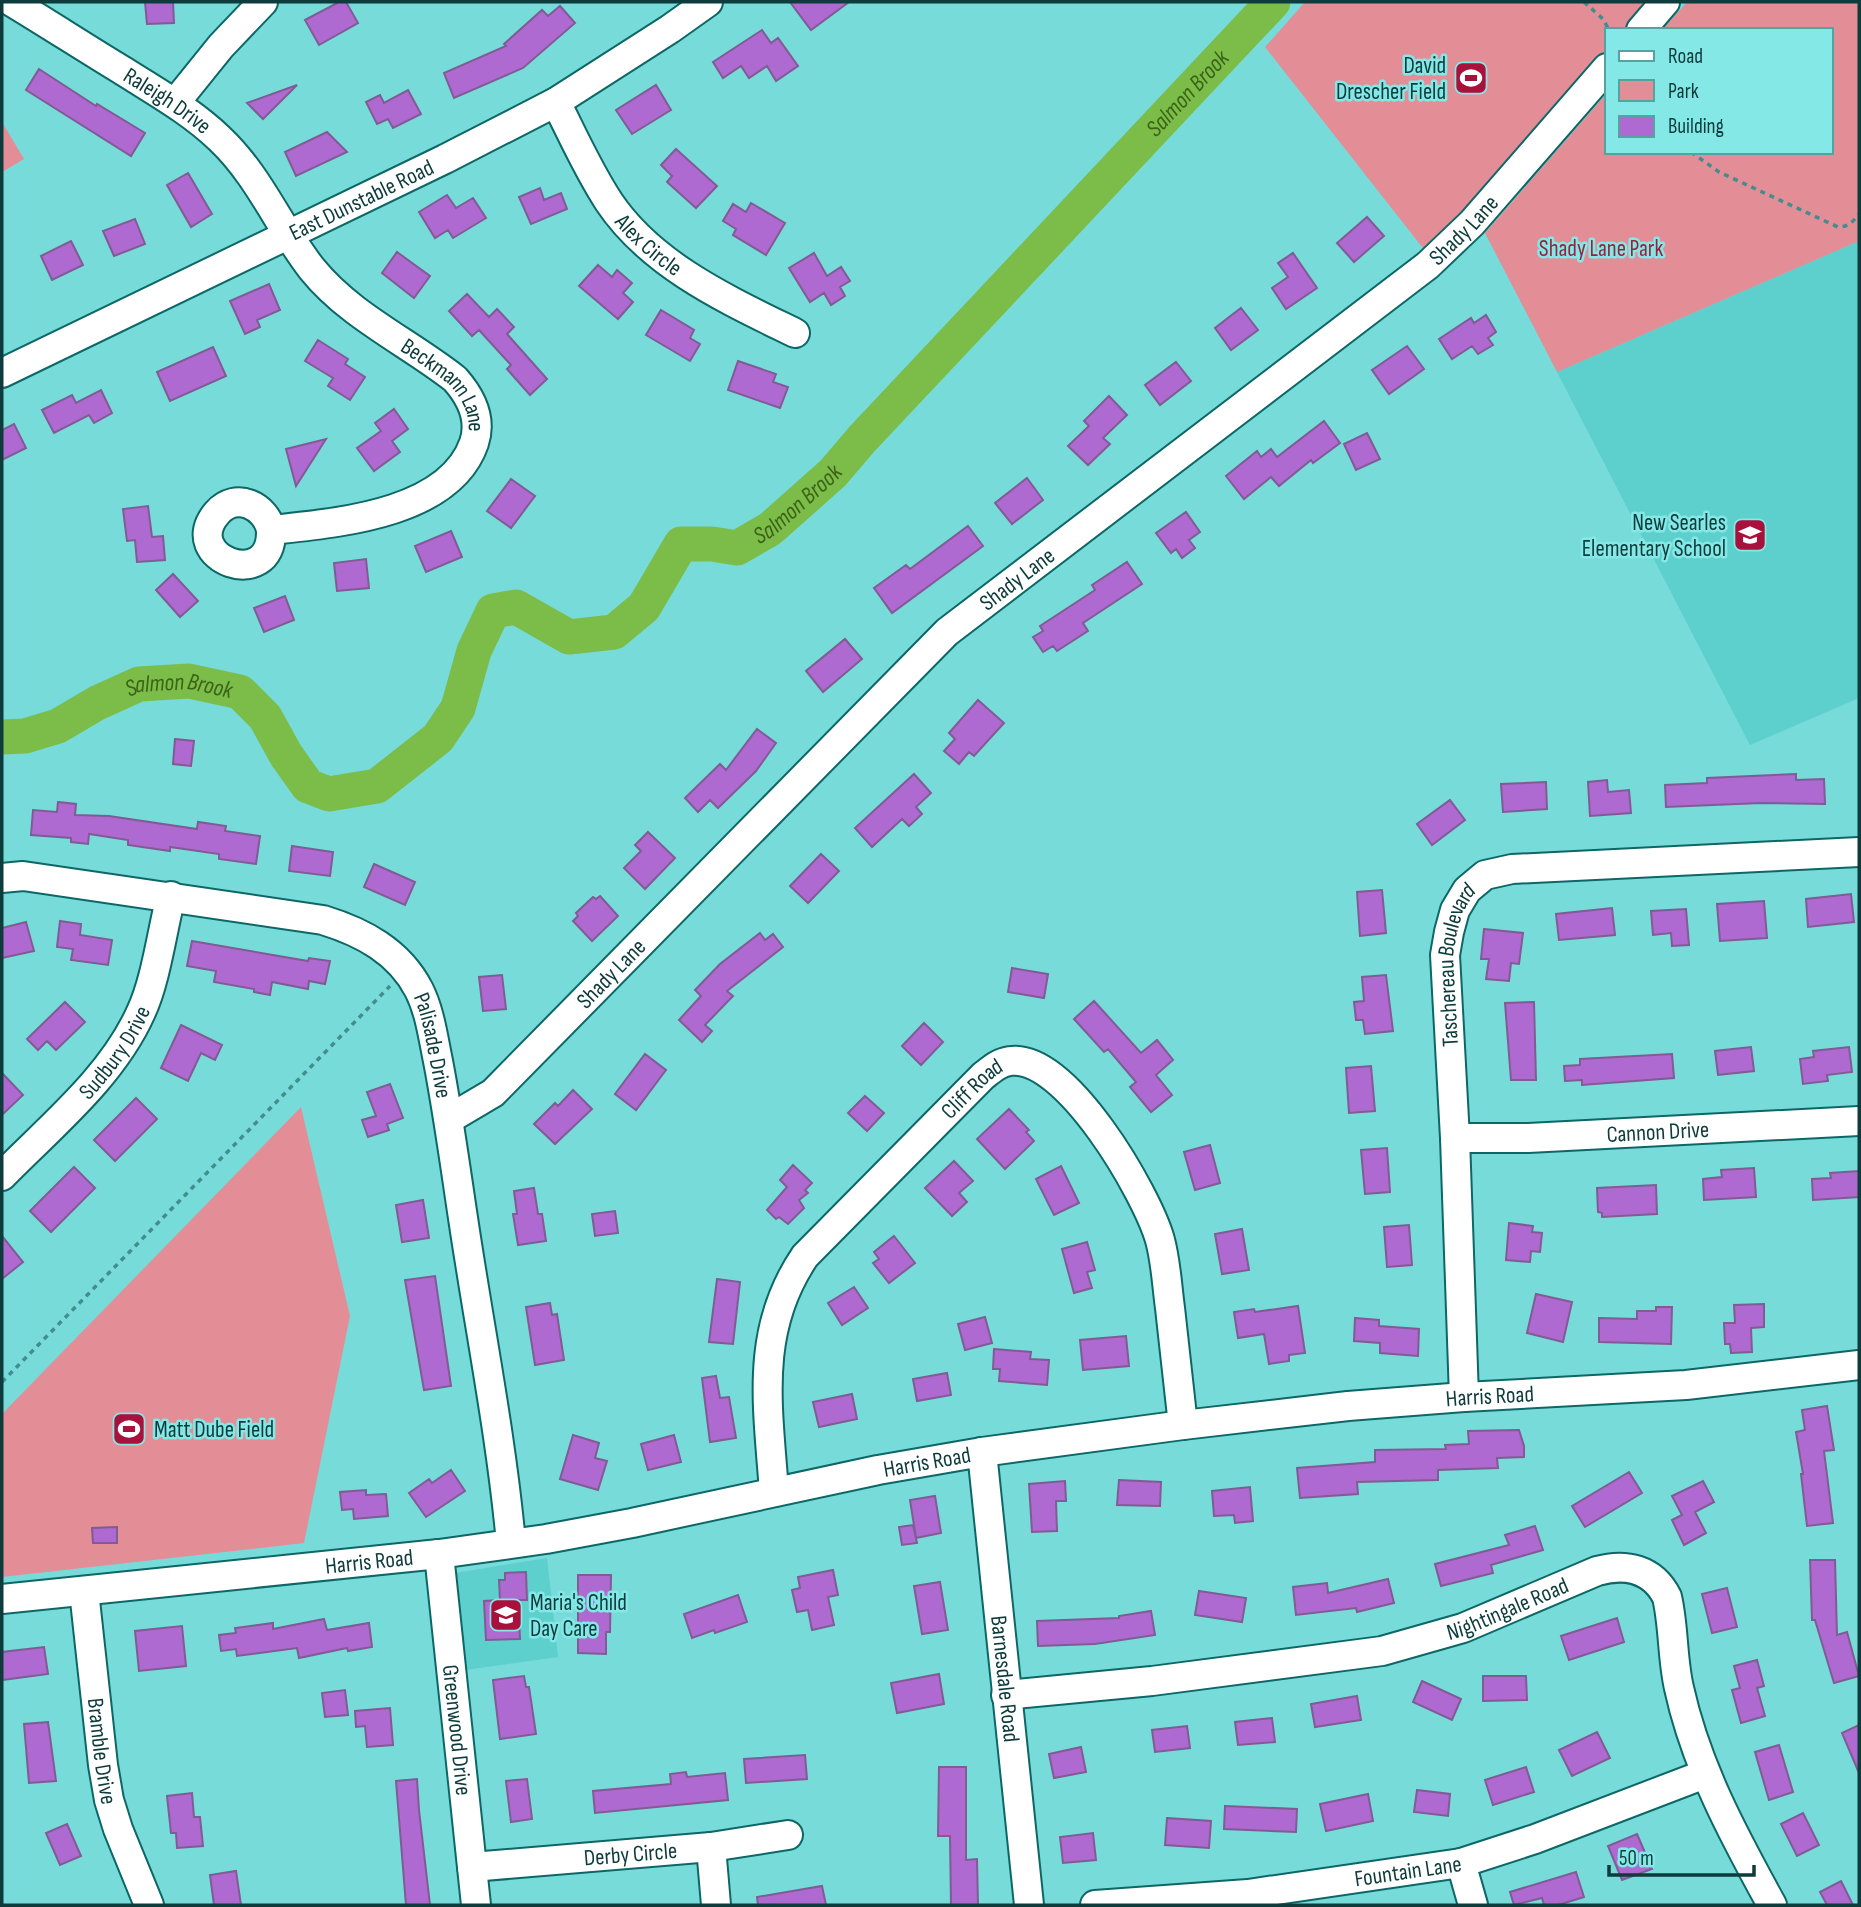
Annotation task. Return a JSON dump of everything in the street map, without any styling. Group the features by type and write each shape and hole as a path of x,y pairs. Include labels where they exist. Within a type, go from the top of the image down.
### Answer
{"street":[{"name":"Raleigh Drive","path":"12,2 175,103 201,122 241,161 289,234"},
{"path":"175,103 221,46 263,2"},
{"name":"East Dunstable Road","path":"2,373 556,102 670,30 708,2"},
{"path":"1643,28 1665,2"},
{"name":"Shady Lane","path":"449,1119 493,1093 947,632 1428,265 1472,223 1605,70"},
{"name":"Alex Circle","path":"556,102 610,202 624,221 691,278 723,298 795,333"},
{"name":"Beckmann Lane","path":"271,530 357,519 398,507 428,494 451,479 462,467 475,439 477,422 465,391 455,379 347,304 313,270 289,234"},
{"name":"Taschereau Boulevard","path":"1464,1397 1455,1138 1445,955 1455,910 1467,890 1485,876 1512,869 1859,852"},
{"name":"Palisade Drive","path":"2,877 23,876 323,920 355,930 388,951 408,972 428,1014 449,1119 462,1217 500,1441 511,1543"},
{"name":"Sudbury Drive","path":"2,1176 95,1081 131,1033 143,1009 171,896"},
{"name":"Cliff Road","path":"774,1492 768,1406 769,1361 776,1316 793,1275 805,1256 983,1076 996,1065 1012,1060 1035,1066 1057,1078 1082,1106 1126,1167 1153,1217 1165,1270 1183,1425"},
{"name":"Cannon Drive","path":"1455,1138 1528,1138 1859,1121"},
{"name":"Harris Road","path":"2,1599 511,1543 632,1523 774,1492 982,1452 1183,1425 1348,1406 1686,1385 1859,1365"},
{"name":"Barnesdale Road","path":"982,1452 1029,1905"},
{"name":"Greenwood Drive","path":"439,1553 476,1905"},
{"name":"Nightingale Road","path":"1006,1695 1152,1681 1382,1651 1463,1628 1597,1572 1626,1566 1651,1577 1661,1586 1667,1597 1678,1687 1705,1774 1772,1905"},
{"name":"Bramble Drive","path":"84,1591 109,1800 149,1905"},
{"name":"Fountain Lane","path":"1095,1905 1248,1899 1461,1863 1535,1839 1705,1774"},
{"name":"Derby Circle","path":"472,1867 711,1847 788,1835"},
{"path":"711,1847 716,1905"},
{"path":"1461,1863 1473,1905"}],"path":[{"path":"1584,2 1603,19 1608,28"},
{"path":"1694,154 1719,172 1838,227 1852,223 1859,214"},
{"path":"2,1382 394,982"}],"shaded area":[{"name":"New Searles Elementary School","path":"1859,241 1859,698 1750,745 1557,372"},
{"name":"Maria's Child Day Care","path":"547,1558 558,1657 465,1670 455,1573"}],"green space":[{"path":"1305,2 1651,2 1629,28 1605,28 1605,54 1469,209 1426,252 1265,47"},
{"name":"Shady Lane Park","path":"1687,2 1859,2 1859,241 1557,372 1485,233 1605,95 1605,154 1833,154 1833,28 1664,28"},
{"path":"2,122 24,159 2,172"},
{"path":"301,1107 350,1316 304,1543 2,1577 2,1414"}],"building":[{"path":"145,2 173,2 174,23 147,24"},
{"path":"339,2 346,2 358,23 319,45 305,20"},
{"path":"790,2 849,2 811,30"},
{"path":"560,6 575,23 523,68 454,98 444,73 506,46 504,44 542,10 548,16"},
{"path":"762,30 771,43 778,38 798,66 776,81 767,66 749,78 741,66 723,78 713,62"},
{"path":"39,69 96,106 97,104 145,133 131,156 26,90"},
{"path":"297,85 263,119 247,103"},
{"path":"656,85 671,110 632,134 616,110"},
{"path":"408,90 421,114 393,128 388,119 377,124 366,102 380,95 384,103"},
{"path":"327,132 347,152 296,176 285,152"},
{"path":"676,149 717,186 696,208 667,182 672,176 661,165"},
{"path":"188,173 212,214 191,227 167,185"},
{"path":"540,188 544,200 561,193 567,209 531,224 519,197"},
{"path":"447,195 456,208 473,198 486,218 453,238 448,230 435,238 419,212"},
{"path":"751,203 785,223 766,255 733,235 736,229 723,221 733,204 746,212"},
{"path":"1367,217 1384,236 1354,262 1337,243"},
{"path":"135,219 145,244 114,256 103,231"},
{"path":"71,241 83,265 52,280 41,256"},
{"path":"397,252 430,276 414,298 382,273"},
{"path":"814,253 827,276 841,267 850,281 840,287 845,296 831,305 824,293 810,302 789,268"},
{"path":"1293,253 1317,288 1286,309 1272,288 1288,277 1278,263"},
{"path":"598,265 612,277 617,270 632,283 623,293 633,302 618,319 579,286"},
{"path":"269,284 280,310 257,320 260,327 245,334 230,301"},
{"path":"467,294 489,317 497,309 514,327 507,334 547,379 530,395 507,369 511,365 479,330 472,336 449,311"},
{"path":"1241,308 1258,330 1231,350 1215,328"},
{"path":"661,310 694,330 690,338 700,344 690,361 646,335"},
{"path":"1486,315 1496,332 1488,338 1493,345 1478,354 1472,346 1452,359 1439,339 1471,318 1474,323"},
{"path":"318,340 348,359 345,364 365,377 350,400 328,386 333,378 305,361"},
{"path":"1407,346 1424,369 1389,394 1372,370"},
{"path":"213,347 226,376 170,401 157,372"},
{"path":"738,361 776,374 773,382 788,387 780,408 728,390"},
{"path":"1176,362 1191,381 1160,405 1145,385"},
{"path":"101,390 112,413 94,423 89,415 54,433 42,410 72,395 76,403"},
{"path":"1109,396 1127,415 1103,438 1110,444 1088,465 1068,446 1089,426 1084,421"},
{"path":"394,409 408,429 392,441 400,452 374,471 357,448 381,431 375,423"},
{"path":"1324,421 1340,443 1313,463 1311,460 1279,486 1271,477 1244,499 1226,476 1257,451 1261,457 1271,449 1277,457"},
{"path":"14,424 26,448 2,460 2,430"},
{"path":"1367,433 1380,459 1356,470 1344,444"},
{"path":"326,439 296,486 286,449"},
{"path":"1027,478 1043,500 1012,524 995,503"},
{"path":"511,479 535,496 511,528 487,511"},
{"path":"148,506 152,537 163,536 165,560 137,562 135,540 127,541 123,509"},
{"path":"1186,512 1200,532 1189,540 1195,548 1182,558 1176,549 1171,553 1156,533"},
{"path":"968,526 983,546 892,613 874,588 906,565 910,569"},
{"path":"451,531 462,557 426,572 415,546"},
{"path":"366,559 369,588 337,591 334,563"},
{"path":"1127,562 1142,584 1083,623 1088,631 1057,651 1053,646 1043,652 1033,637 1043,631 1040,626 1095,590 1092,585"},
{"path":"173,574 198,601 180,617 156,590"},
{"path":"285,596 294,620 264,632 254,608"},
{"path":"845,639 862,659 823,692 806,671"},
{"path":"978,700 1004,723 974,756 969,752 959,764 944,751 955,739 949,733"},
{"path":"757,729 776,743 756,771 718,808 710,800 698,812 685,798 720,764 726,770"},
{"path":"175,739 194,741 191,766 173,764"},
{"path":"914,774 931,793 916,807 922,814 909,826 902,819 872,847 855,828"},
{"path":"1796,774 1796,780 1824,779 1825,804 1761,803 1666,807 1665,785 1707,783 1707,778"},
{"path":"1607,780 1608,792 1629,790 1631,813 1590,816 1588,782"},
{"path":"1546,782 1547,809 1503,812 1501,784"},
{"path":"1450,800 1465,820 1432,845 1417,824"},
{"path":"58,802 76,804 75,815 109,816 197,829 198,822 226,826 225,831 260,836 256,864 219,859 219,854 170,847 170,851 128,845 128,840 89,834 88,844 71,842 71,838 31,835 33,810 57,812"},
{"path":"648,832 675,858 645,889 624,868 641,851 635,845"},
{"path":"292,846 333,852 330,876 289,871"},
{"path":"821,854 839,871 808,903 790,886"},
{"path":"374,864 415,882 405,905 364,887"},
{"path":"1382,890 1386,933 1360,936 1357,892"},
{"path":"1851,894 1854,922 1808,927 1806,899"},
{"path":"600,896 618,916 592,941 573,921 578,916 576,913 593,897 596,899"},
{"path":"1764,901 1767,938 1720,941 1717,904"},
{"path":"1612,908 1615,935 1559,940 1556,914"},
{"path":"1686,909 1689,945 1672,946 1671,933 1653,935 1651,911"},
{"path":"60,921 81,924 80,935 112,940 108,965 71,960 73,949 57,947"},
{"path":"26,922 34,951 2,958 2,928"},
{"path":"1484,929 1523,933 1519,964 1511,963 1509,981 1486,979 1489,959 1481,959"},
{"path":"760,933 765,940 773,934 783,947 727,991 733,996 705,1025 712,1031 702,1042 679,1020 701,996 695,990 720,964"},
{"path":"192,941 308,961 309,958 330,961 325,984 309,981 308,989 272,982 270,995 254,992 254,989 214,982 216,971 187,966"},
{"path":"1012,968 1048,974 1044,998 1008,992"},
{"path":"502,975 506,1009 483,1011 479,977"},
{"path":"1386,975 1393,1031 1365,1034 1363,1020 1356,1020 1354,1002 1364,1001 1362,977"},
{"path":"1094,1001 1141,1053 1157,1040 1173,1060 1156,1075 1172,1095 1151,1112 1130,1087 1136,1082 1108,1049 1104,1052 1074,1019"},
{"path":"65,1002 85,1022 56,1050 47,1041 38,1050 27,1039"},
{"path":"1534,1002 1536,1080 1511,1080 1505,1003"},
{"path":"924,1023 943,1042 921,1065 902,1046"},
{"path":"181,1025 222,1045 215,1060 201,1053 188,1081 161,1068"},
{"path":"1751,1047 1754,1071 1718,1075 1715,1051"},
{"path":"1849,1047 1852,1072 1827,1075 1828,1081 1803,1084 1800,1059 1814,1057 1813,1051"},
{"path":"645,1054 666,1070 636,1110 615,1094"},
{"path":"1672,1054 1674,1078 1582,1085 1582,1080 1565,1081 1564,1066 1580,1065 1580,1059"},
{"path":"1371,1066 1375,1111 1349,1113 1346,1068"},
{"path":"2,1073 23,1095 2,1115"},
{"path":"390,1084 403,1118 387,1124 389,1130 368,1137 362,1120 376,1116 367,1092"},
{"path":"573,1090 592,1109 555,1144 534,1124 555,1103 558,1106"},
{"path":"865,1096 884,1113 867,1131 848,1113"},
{"path":"136,1098 157,1119 115,1161 94,1140"},
{"path":"1009,1109 1029,1130 1026,1132 1034,1141 1005,1169 977,1139"},
{"path":"1210,1145 1220,1183 1195,1190 1184,1152"},
{"path":"1387,1148 1390,1192 1365,1194 1361,1150"},
{"path":"954,1161 973,1181 959,1193 967,1202 952,1216 925,1188"},
{"path":"793,1165 812,1183 805,1190 808,1193 799,1200 804,1208 788,1224 779,1217 776,1219 767,1210 787,1187 780,1180"},
{"path":"1061,1166 1079,1203 1054,1215 1036,1179"},
{"path":"74,1167 95,1188 51,1232 30,1211"},
{"path":"1754,1168 1756,1197 1704,1200 1703,1179 1722,1177 1721,1170"},
{"path":"1859,1171 1859,1197 1813,1200 1812,1179 1831,1178 1830,1173"},
{"path":"1656,1185 1657,1214 1602,1217 1602,1213 1598,1212 1597,1188"},
{"path":"534,1188 546,1241 518,1245 513,1214 517,1214 514,1191"},
{"path":"423,1200 429,1238 402,1242 396,1205"},
{"path":"615,1211 618,1233 595,1236 592,1214"},
{"path":"1509,1223 1533,1226 1532,1232 1542,1233 1540,1252 1531,1251 1530,1262 1506,1260"},
{"path":"1409,1225 1412,1265 1387,1267 1384,1227"},
{"path":"1242,1229 1249,1270 1222,1274 1215,1234"},
{"path":"2,1236 23,1262 2,1279"},
{"path":"894,1236 915,1263 889,1283 873,1263 879,1259 874,1252"},
{"path":"1087,1242 1095,1270 1087,1272 1092,1288 1074,1293 1062,1249"},
{"path":"435,1276 451,1386 424,1390 405,1280"},
{"path":"717,1279 740,1282 733,1344 709,1342"},
{"path":"854,1287 868,1308 842,1325 828,1303"},
{"path":"1536,1294 1572,1302 1563,1342 1527,1333"},
{"path":"550,1303 552,1315 557,1314 564,1360 535,1365 526,1307"},
{"path":"1764,1304 1764,1327 1751,1328 1752,1352 1731,1353 1730,1344 1725,1344 1724,1323 1735,1323 1734,1305"},
{"path":"1298,1306 1305,1353 1289,1355 1289,1361 1269,1364 1264,1334 1238,1338 1234,1312"},
{"path":"1656,1307 1672,1307 1671,1344 1599,1342 1599,1318 1637,1319 1637,1311 1656,1311"},
{"path":"985,1317 992,1343 965,1350 958,1324"},
{"path":"1355,1318 1379,1320 1379,1326 1419,1329 1418,1356 1380,1353 1380,1343 1354,1341"},
{"path":"1126,1336 1129,1366 1083,1370 1080,1340"},
{"path":"994,1349 1031,1352 1030,1359 1049,1360 1047,1385 999,1381 1000,1369 993,1369"},
{"path":"947,1373 951,1395 917,1401 913,1379"},
{"path":"716,1376 720,1398 729,1397 736,1438 710,1442 702,1378"},
{"path":"852,1394 857,1419 819,1427 813,1402"},
{"path":"1827,1406 1834,1450 1824,1451 1833,1523 1807,1526 1796,1432 1805,1430 1802,1410"},
{"path":"1519,1430 1524,1457 1497,1458 1498,1468 1438,1470 1438,1480 1357,1482 1358,1494 1300,1498 1297,1468 1375,1462 1375,1450 1446,1449 1445,1445 1469,1444 1468,1431"},
{"path":"573,1435 599,1443 595,1458 607,1461 598,1490 560,1479"},
{"path":"674,1435 681,1462 648,1470 641,1444"},
{"path":"451,1470 465,1491 426,1517 409,1493 429,1479 432,1483"},
{"path":"1629,1472 1642,1493 1585,1527 1572,1506"},
{"path":"1119,1480 1161,1482 1160,1506 1117,1505"},
{"path":"1065,1481 1066,1501 1056,1501 1057,1531 1032,1532 1029,1484"},
{"path":"1703,1481 1714,1502 1695,1512 1706,1533 1684,1545 1672,1520 1682,1515 1672,1496"},
{"path":"1250,1487 1253,1521 1235,1523 1234,1515 1214,1516 1212,1491"},
{"path":"366,1490 366,1495 386,1494 388,1516 354,1519 353,1509 342,1510 340,1492"},
{"path":"935,1496 941,1533 916,1538 910,1500"},
{"path":"913,1525 917,1543 902,1545 899,1527"},
{"path":"1535,1526 1543,1550 1491,1565 1493,1573 1441,1586 1435,1564 1509,1545 1505,1535"},
{"path":"117,1527 117,1543 93,1543 92,1528"},
{"path":"1810,1560 1835,1560 1837,1635 1847,1632 1859,1676 1834,1683 1815,1620 1812,1620"},
{"path":"833,1570 838,1595 828,1597 834,1625 812,1630 808,1610 797,1612 792,1590 800,1588 798,1577"},
{"path":"526,1572 527,1600 518,1600 520,1639 486,1640 484,1601 500,1600 499,1580 505,1580 505,1573"},
{"path":"578,1575 611,1575 610,1632 606,1632 606,1654 578,1653"},
{"path":"1388,1579 1394,1603 1357,1612 1356,1608 1296,1615 1293,1587 1327,1583 1328,1593"},
{"path":"940,1582 948,1630 922,1634 914,1586"},
{"path":"1727,1588 1737,1627 1712,1633 1702,1594"},
{"path":"1199,1591 1246,1598 1242,1622 1195,1615"},
{"path":"738,1595 747,1622 692,1638 684,1614"},
{"path":"1151,1611 1155,1635 1095,1644 1038,1646 1037,1621 1119,1618"},
{"path":"1617,1618 1624,1642 1569,1660 1561,1636"},
{"path":"324,1619 327,1630 369,1623 372,1647 348,1651 347,1648 299,1658 297,1648 237,1656 236,1649 221,1651 219,1635 236,1633 235,1628 273,1623 273,1629"},
{"path":"182,1626 186,1666 139,1671 135,1631"},
{"path":"44,1647 48,1674 2,1680 2,1652"},
{"path":"1757,1660 1764,1686 1757,1688 1765,1716 1741,1723 1732,1690 1740,1688 1734,1666"},
{"path":"939,1674 944,1704 897,1713 891,1683"},
{"path":"524,1676 526,1687 529,1687 536,1734 500,1739 493,1680"},
{"path":"1483,1676 1526,1676 1527,1700 1483,1701"},
{"path":"1422,1681 1461,1699 1452,1720 1413,1702"},
{"path":"345,1690 348,1715 325,1717 322,1693"},
{"path":"1357,1696 1361,1720 1315,1727 1311,1704"},
{"path":"390,1708 393,1745 367,1747 365,1726 356,1727 355,1711"},
{"path":"1272,1718 1275,1742 1238,1745 1235,1722"},
{"path":"48,1722 56,1781 29,1783 24,1724"},
{"path":"1859,1725 1859,1773 1842,1733"},
{"path":"1187,1726 1190,1748 1155,1752 1152,1730"},
{"path":"1597,1732 1610,1758 1572,1776 1559,1750"},
{"path":"1779,1745 1793,1792 1769,1800 1755,1752"},
{"path":"1081,1747 1086,1772 1054,1778 1049,1754"},
{"path":"805,1755 807,1779 746,1783 744,1759"},
{"path":"939,1767 966,1767 966,1860 977,1859 978,1905 951,1905 950,1836 938,1836"},
{"path":"1526,1767 1534,1792 1493,1805 1485,1780"},
{"path":"686,1772 687,1777 725,1773 728,1800 595,1813 593,1791 671,1784 670,1774"},
{"path":"417,1779 430,1905 406,1905 396,1781"},
{"path":"527,1779 532,1819 511,1822 506,1781"},
{"path":"1417,1790 1450,1794 1448,1816 1414,1812"},
{"path":"192,1793 194,1817 200,1817 203,1846 177,1848 176,1833 171,1833 167,1796"},
{"path":"1368,1794 1373,1821 1326,1831 1320,1804"},
{"path":"1225,1806 1297,1809 1296,1832 1224,1829"},
{"path":"1803,1813 1819,1845 1797,1856 1781,1824"},
{"path":"1167,1818 1211,1821 1209,1848 1165,1845"},
{"path":"67,1824 81,1856 60,1865 46,1833"},
{"path":"1093,1833 1096,1860 1063,1863 1060,1837"},
{"path":"1637,1834 1652,1869 1622,1880 1608,1846"},
{"path":"236,1871 241,1905 214,1905 210,1875"},
{"path":"1576,1872 1584,1897 1558,1905 1544,1905 1542,1898 1514,1905 1510,1892"},
{"path":"1841,1881 1853,1905 1827,1905 1820,1892"},
{"path":"822,1886 826,1905 758,1905 757,1897"}],"waterway":[{"name":"Salmon Brook","path":"2,737 25,736 58,726 97,703 139,684 189,681 240,692 265,717 286,755 308,786 329,794 377,786 438,738 458,708 474,651 493,611 516,607 569,637 614,632 644,607 681,544 712,544 737,548 770,529 833,473 1273,2"}],"place":[{"name":"David Drescher Field","path":"1471,78"},
{"name":"New Searles Elementary School","path":"1750,535"},
{"name":"Matt Dube Field","path":"129,1429"},
{"name":"Maria's Child Day Care","path":"506,1615"}]}
